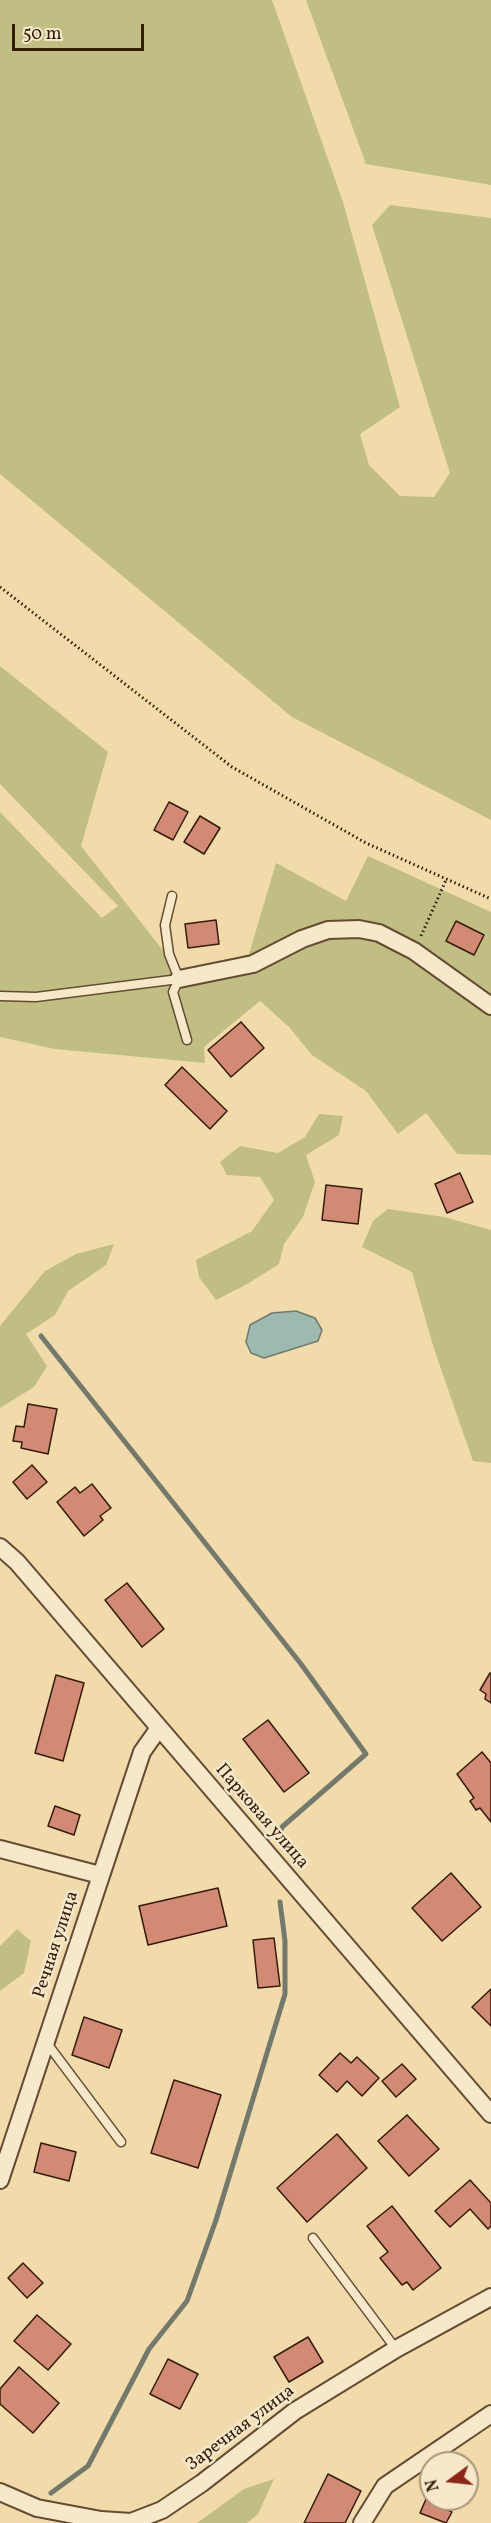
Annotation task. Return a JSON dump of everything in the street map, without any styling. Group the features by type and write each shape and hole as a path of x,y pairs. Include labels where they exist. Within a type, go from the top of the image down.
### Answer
{"street":[{"path":"179,979 253,964 302,939 328,930 359,929 379,933 414,951 491,1006"},
{"name":"Парковая улица","path":"0,1546 17,1562 491,2114"},
{"name":"Речная улица","path":"1,2174 142,1752 159,1728"},
{"path":"0,1849 100,1875"},
{"name":"Заречная улица","path":"0,2493 58,2513 131,2522 162,2510 202,2483 295,2410 396,2349 491,2297"},
{"path":"362,2523 385,2486 491,2414"}],"lane":[{"path":"172,896 165,925 169,954 179,979 173,992 187,1040"},
{"path":"0,996 36,997 179,979"},
{"path":"46,2042 121,2142"},
{"path":"313,2238 396,2349"}],"path":[{"path":"0,587 232,767 366,843 491,899"},
{"path":"414,951 446,880"}],"shaded area":[{"path":"0,0 272,0 343,202 400,407 360,434 369,465 400,496 434,497 450,473 372,225 390,205 491,218 491,820 292,717 0,474"},
{"path":"306,0 491,0 491,185 366,164"},
{"path":"0,666 108,752 81,846 180,972 249,954 276,863 346,901 368,856 491,912 491,1155 457,1154 426,1113 398,1134 366,1091 312,1055 289,1027 260,1001 204,1047 205,1063 55,1049 0,1037 0,812 102,918 118,906 0,784"},
{"path":"319,1114 343,1116 339,1135 306,1155 315,1182 303,1217 284,1244 279,1264 216,1300 199,1277 196,1260 252,1231 274,1200 260,1177 227,1175 220,1162 240,1146 278,1153 305,1137"},
{"path":"388,1209 444,1217 491,1230 491,1463 473,1461 434,1349 412,1272 362,1247 373,1221"},
{"path":"114,1244 106,1265 68,1291 55,1315 26,1334 47,1366 34,1387 0,1408 0,1326 45,1271 76,1254"},
{"path":"17,1929 31,1941 24,1973 0,1991 0,1946"},
{"path":"274,2479 258,2514 247,2523 197,2523 244,2489"}],"water":[{"path":"296,1311 315,1318 322,1330 318,1341 264,1358 251,1353 246,1342 250,1325 272,1313"}],"building":[{"path":"169,802 188,812 173,840 154,830"},
{"path":"200,816 220,828 204,854 184,842"},
{"path":"216,920 219,944 188,948 185,924"},
{"path":"456,921 484,935 474,955 446,941"},
{"path":"241,1022 264,1048 231,1077 208,1050"},
{"path":"182,1067 227,1111 210,1129 165,1085"},
{"path":"460,1173 473,1202 447,1213 435,1184"},
{"path":"326,1185 362,1189 358,1224 322,1220"},
{"path":"28,1404 57,1409 48,1454 21,1448 22,1442 13,1441 16,1426 24,1427"},
{"path":"32,1465 47,1482 27,1499 13,1482"},
{"path":"92,1484 111,1508 100,1516 103,1520 84,1536 57,1502 75,1487 80,1493"},
{"path":"127,1583 164,1629 142,1647 105,1600"},
{"path":"490,1673 491,1703 485,1699 486,1694 480,1690"},
{"path":"56,1675 84,1683 63,1761 35,1753"},
{"path":"268,1720 309,1773 284,1792 243,1739"},
{"path":"482,1752 491,1763 491,1822 480,1808 476,1810 470,1801 474,1798 457,1774"},
{"path":"55,1806 80,1815 74,1835 48,1826"},
{"path":"451,1873 481,1907 442,1941 412,1908"},
{"path":"218,1888 227,1926 148,1945 139,1906"},
{"path":"274,1938 280,1986 258,1988 253,1940"},
{"path":"491,1989 491,2026 472,2007"},
{"path":"84,2017 122,2030 109,2068 72,2055"},
{"path":"340,2053 351,2063 357,2057 379,2078 362,2096 347,2081 337,2092 319,2075"},
{"path":"402,2064 416,2079 396,2097 382,2081"},
{"path":"174,2080 221,2095 198,2168 151,2153"},
{"path":"407,2115 439,2149 409,2176 378,2141"},
{"path":"337,2134 367,2168 307,2222 277,2188"},
{"path":"41,2143 76,2152 69,2181 34,2172"},
{"path":"470,2180 491,2203 491,2226 488,2229 470,2209 450,2227 435,2211"},
{"path":"392,2206 441,2268 413,2290 407,2282 402,2285 380,2258 388,2252 367,2226"},
{"path":"23,2263 43,2283 27,2298 8,2278"},
{"path":"37,2315 71,2344 48,2370 14,2341"},
{"path":"308,2337 323,2362 289,2382 274,2357"},
{"path":"168,2359 198,2374 180,2409 150,2394"},
{"path":"19,2367 59,2403 33,2433 0,2404 0,2389"},
{"path":"328,2474 361,2491 345,2523 304,2523"},
{"path":"421,2511 452,2512 446,2523 420,2513"}],"waterway":[{"path":"41,1336 301,1664 366,1754 282,1827 278,1841"},
{"path":"51,2493 88,2466 149,2349 187,2301 216,2220 285,1994 285,1941 280,1902"}]}
